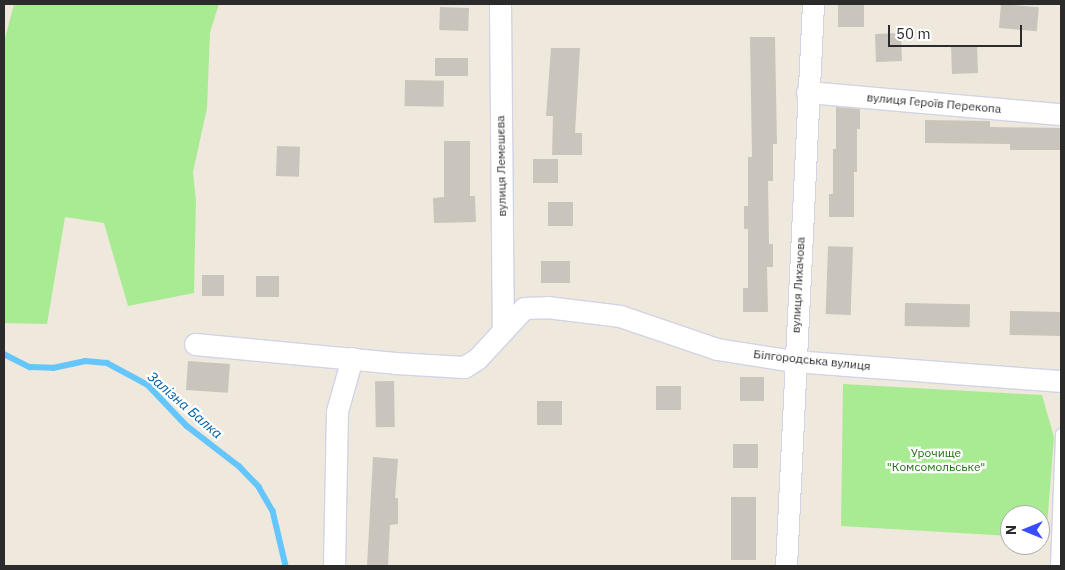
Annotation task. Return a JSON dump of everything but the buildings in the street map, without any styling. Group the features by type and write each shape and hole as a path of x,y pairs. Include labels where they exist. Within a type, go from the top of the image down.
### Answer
{"street":[{"name":"вулиця Лемешєва","path":"500,4 508,323"},
{"name":"вулиця Лихачова","path":"786,566 794,361 813,4"},
{"name":"вулиця Героїв Перекопа","path":"808,92 1061,114"},
{"name":"Білгородська вулиця","path":"508,323 524,308 547,307 589,311 639,322 717,348 794,361 1061,381"},
{"path":"195,344 464,367 477,359 508,323"},
{"path":"334,566 337,410 352,358"}],"lane":[{"path":"1056,566 1061,434"}],"green space":[{"path":"14,4 219,4 210,32 207,108 193,172 196,201 194,293 128,306 104,223 65,217 47,324 4,323 4,42"},
{"name":"Урочище \"Комсомольське\"","path":"843,384 1042,395 1054,437 1049,505 1000,505 1000,535 841,526"}],"waterway":[{"name":"Залізна Балка","path":"4,354 30,367 53,368 85,361 107,363 148,385 187,426 239,466 259,487 273,511 286,566"}]}
